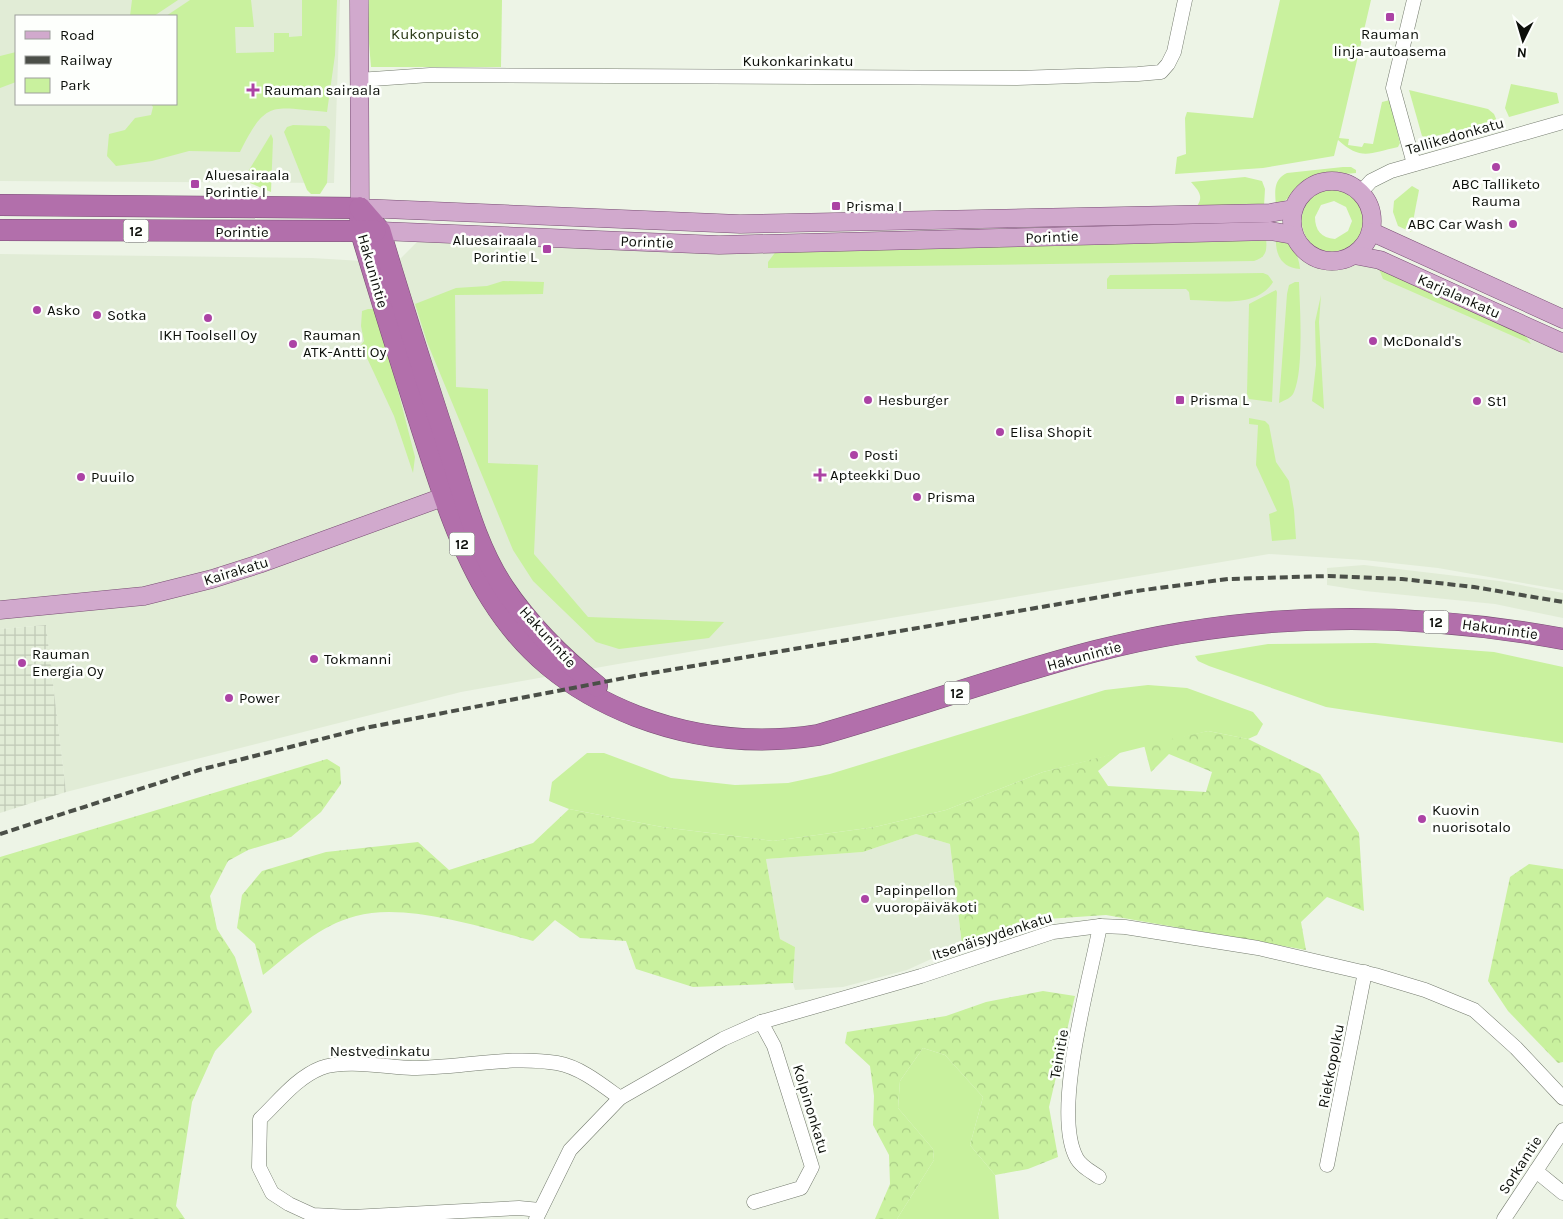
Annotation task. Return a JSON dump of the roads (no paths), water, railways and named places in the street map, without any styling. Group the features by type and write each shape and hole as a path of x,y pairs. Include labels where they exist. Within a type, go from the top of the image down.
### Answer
{"highway":[{"name":"Porintie","path":"0,205 360,208"},
{"name":"Hakunintie","path":"360,208 370,232 452,493 469,561 482,586 525,644 565,680 595,699 629,713 684,732 711,737 734,740 790,740 818,736 1097,651 1162,637 1287,619 1320,618 1459,623 1559,639"},
{"name":"Porintie","path":"0,230 272,232 319,235 370,232"},
{"name":"12","path":"319,235 345,247 382,271"}],"main road":[{"path":"359,0 360,208"},
{"path":"1324,181 1350,184 1361,192 1368,203 1372,216 1372,232 1364,246 1354,255 1334,260 1319,259 1307,252 1293,235 1290,222 1293,209 1300,196 1311,186 1324,181"},
{"name":"Porintie","path":"360,208 740,224 1270,213 1293,209"},
{"name":"Porintie","path":"370,232 720,245 1271,231 1293,235"},
{"name":"Karjalankatu","path":"1372,232 1563,319"},
{"name":"Karjalankatu","path":"1354,255 1380,260 1563,343"},
{"name":"Kairakatu","path":"0,610 144,596 165,591 259,564 452,493"}],"street":[{"name":"Kukonkarinkatu","path":"358,80 430,75 1023,78 1161,72 1168,64 1174,52 1185,0"},
{"path":"1414,0 1393,88 1414,164"},
{"name":"Tallikedonkatu","path":"1361,192 1371,181 1391,171 1563,122"},
{"name":"Itsenäisyydenkatu","path":"538,1215 570,1150 620,1098 723,1039 761,1022 921,976 1054,932 1100,926 1125,927 1258,948 1365,972 1425,990 1474,1010 1516,1048 1563,1098"},
{"name":"Teinitie","path":"1099,1177 1076,1159 1069,1130 1068,1110 1073,1062 1100,926"},
{"name":"Riekkopolku","path":"1327,1165 1365,972"},
{"name":"Kolpinonkatu","path":"754,1202 801,1188 812,1168 774,1046 761,1022"},
{"name":"Nestvedinkatu","path":"538,1215 519,1208 352,1217 313,1215 289,1204 272,1193 259,1167 260,1119 300,1080 322,1067 355,1064 413,1068 463,1066 518,1060 558,1063 592,1077 620,1098"},
{"name":"Sorkantie","path":"1504,1219 1563,1130"},
{"path":"1536,1171 1563,1193"}],"railway":[{"path":"0,834 199,770 365,728 640,675 1136,591 1228,579 1328,576 1402,579 1474,587 1563,602"}],"place":[{"name":"Rauman linja-autoasema","path":"1390,17"},
{"name":"Rauman sairaala","path":"253,90"},
{"name":"ABC Talliketo Rauma","path":"1496,167"},
{"name":"Aluesairaala Porintie I","path":"195,184"},
{"name":"Prisma I","path":"836,206"},
{"name":"ABC Car Wash","path":"1513,224"},
{"name":"Aluesairaala Porintie L","path":"547,249"},
{"name":"Asko","path":"37,310"},
{"name":"Sotka","path":"97,315"},
{"name":"IKH Toolsell Oy","path":"208,318"},
{"name":"McDonald's","path":"1373,341"},
{"name":"Rauman ATK-Antti Oy","path":"293,344"},
{"name":"Hesburger","path":"868,400"},
{"name":"Prisma L","path":"1180,400"},
{"name":"St1","path":"1477,401"},
{"name":"Elisa Shopit","path":"1000,432"},
{"name":"Posti","path":"854,455"},
{"name":"Apteekki Duo","path":"820,475"},
{"name":"Puuilo","path":"81,477"},
{"name":"Prisma","path":"917,497"},
{"name":"Tokmanni","path":"314,659"},
{"name":"Rauman Energia Oy","path":"22,663"},
{"name":"Power","path":"229,698"},
{"name":"Kuovin nuorisotalo","path":"1422,819"},
{"name":"Papinpellon vuoropäiväkoti","path":"865,899"}],"park label":[{"name":"Kukonpuisto","path":"435,34"}]}
